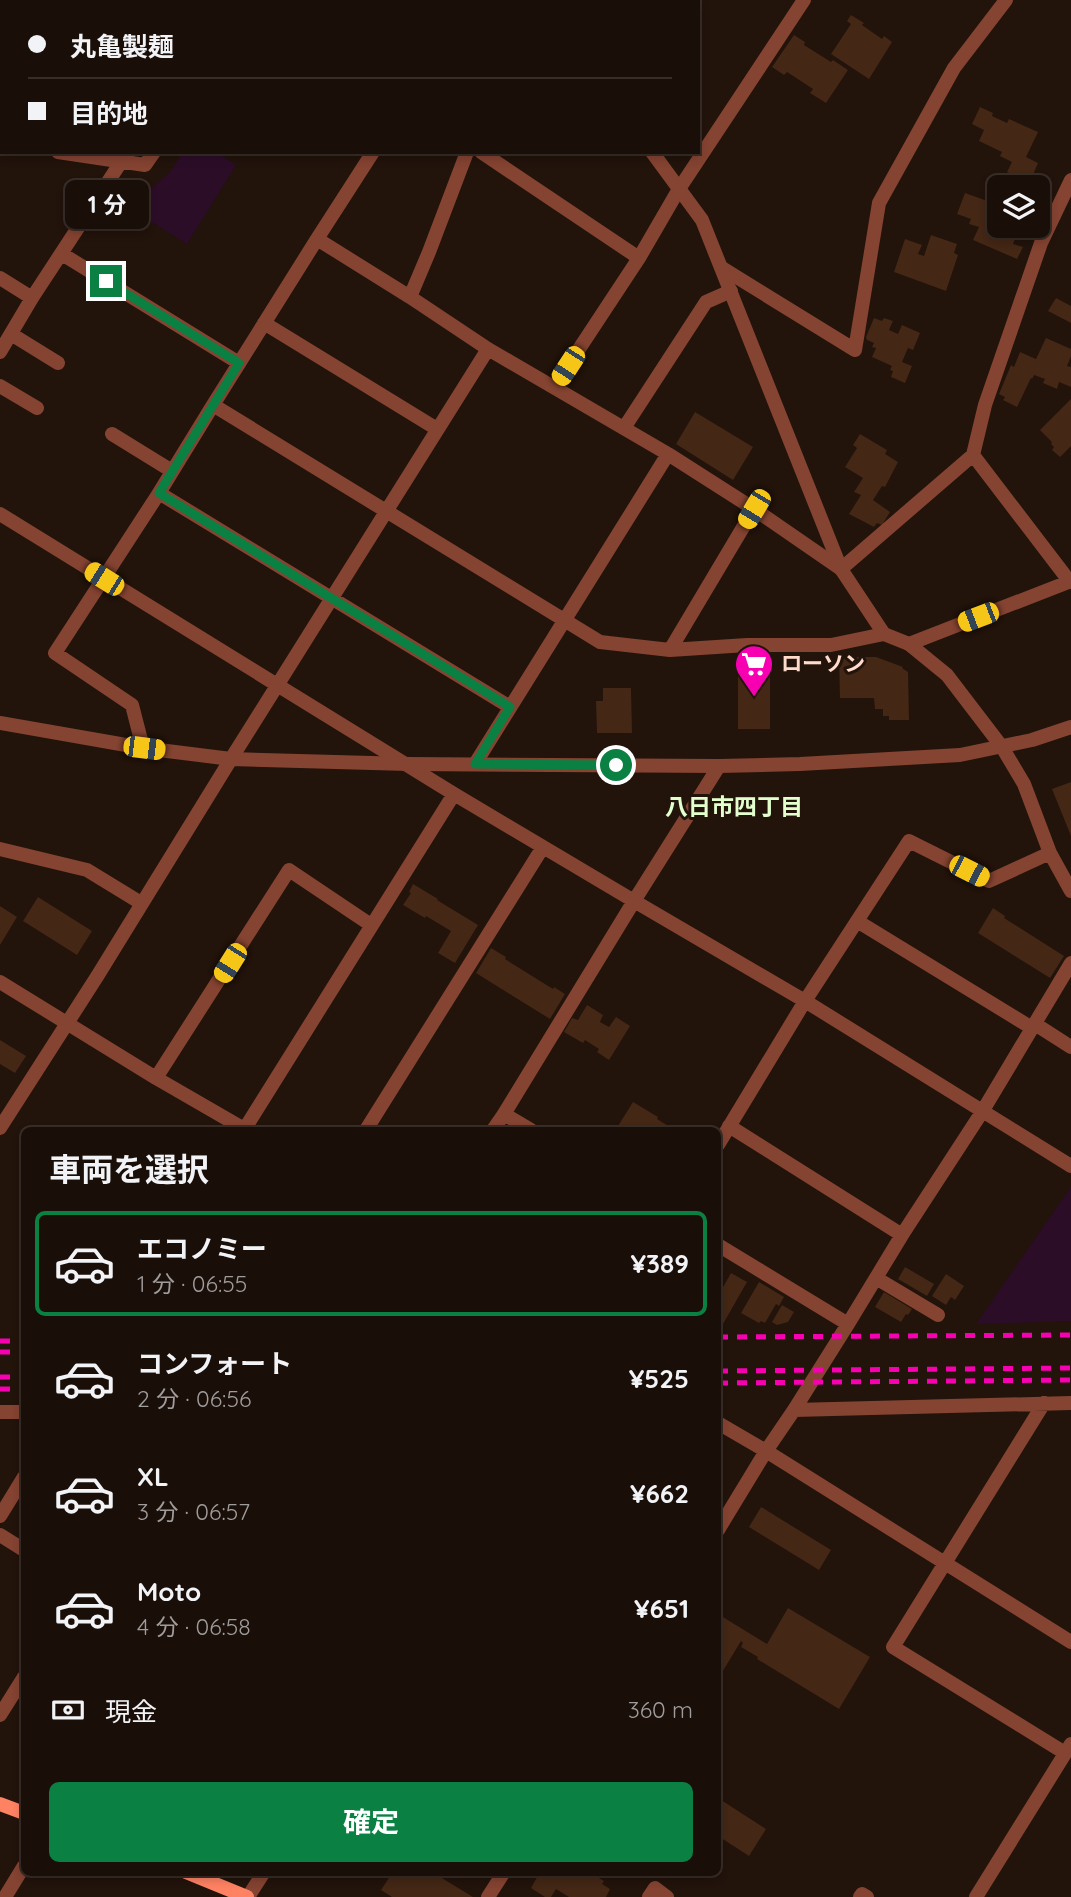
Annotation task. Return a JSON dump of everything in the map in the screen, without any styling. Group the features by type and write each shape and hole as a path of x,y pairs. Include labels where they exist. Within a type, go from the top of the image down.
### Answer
{"main road":[{"path":"0,1804 21,1812"},
{"path":"196,1876 248,1897"}],"street":[{"path":"554,387 639,258 679,189 804,0"},
{"path":"722,268 855,350 879,203 954,68 1006,0"},
{"path":"71,154 145,165 153,154"},
{"path":"144,748 132,705 55,653 372,154"},
{"path":"410,297 466,154"},
{"path":"484,154 639,258"},
{"path":"653,154 702,220 841,569 884,634"},
{"path":"0,352 121,162"},
{"path":"841,569 973,455 985,405 1041,243 1071,180"},
{"path":"317,239 488,348 668,454 841,569"},
{"path":"62,254 239,363"},
{"path":"0,278 32,298"},
{"path":"624,428 706,302 731,291"},
{"path":"264,323 437,429"},
{"path":"11,334 58,363"},
{"path":"0,1128 488,348"},
{"path":"0,386 37,408"},
{"path":"213,405 600,642 670,650 747,645 831,645 884,634 909,644 947,675 1002,747 1024,784 1050,853 1071,891"},
{"path":"112,434 172,471"},
{"path":"475,764 668,454"},
{"path":"909,644 1071,581 973,455"},
{"path":"159,493 510,707"},
{"path":"670,650 754,509"},
{"path":"0,514 454,794 805,1001 1071,1166"},
{"path":"0,723 144,748 231,759 408,764 719,766 960,755 1032,740 1071,727"},
{"path":"496,1127 719,766"},
{"path":"247,1127 454,794"},
{"path":"721,1140 805,1001 909,841 989,881 1050,853"},
{"path":"368,1127 543,847"},
{"path":"0,849 87,870 141,903"},
{"path":"156,1078 289,870 371,925"},
{"path":"857,921 1071,1047"},
{"path":"721,1525 982,1111 1071,963"},
{"path":"0,982 240,1127"},
{"path":"504,1114 526,1127"},
{"path":"729,1126 902,1235"},
{"path":"721,1247 848,1324"},
{"path":"876,1278 938,1315"},
{"path":"976,1897 1068,1749 893,1647 1044,1403"},
{"path":"794,1410 1071,1403"},
{"path":"0,1412 21,1412"},
{"path":"721,1425 1071,1642"},
{"path":"0,1516 21,1482"},
{"path":"0,1535 21,1548"},
{"path":"0,1715 21,1682"},
{"path":"5,1897 21,1871"},
{"path":"248,1897 261,1876"},
{"path":"488,1897 501,1876"},
{"path":"649,1897 655,1888 667,1897"},
{"path":"860,1897 862,1894 867,1897"}],"shaded area":[{"path":"182,154 219,154 236,165 187,244 129,208 170,172"},
{"path":"1071,1187 1071,1321 976,1324"}],"building":[{"path":"851,15 882,39 884,36 892,42 869,79 831,54 851,24 847,21"},
{"path":"794,35 805,42 804,45 848,70 826,103 810,93 813,89 787,72 784,75 772,67"},
{"path":"980,107 1007,123 1009,119 1038,132 1026,157 1038,163 1033,175 1014,175 1007,172 1012,162 1000,156 1002,152 979,141 984,130 972,124"},
{"path":"965,193 987,201 987,238 1015,238 1013,244 1023,247 1017,259 973,240 979,227 969,224 971,219 957,214"},
{"path":"931,235 957,244 954,253 958,255 946,291 894,272 905,239 922,245 918,254 924,256"},
{"path":"1056,298 1071,306 1071,323 1048,311"},
{"path":"874,318 893,321 889,330 898,334 902,325 920,333 913,350 908,348 902,362 912,366 905,383 891,377 892,366 872,357 876,348 872,347 874,343 866,337"},
{"path":"1046,338 1071,349 1067,366 1071,367 1071,387 1059,382 1057,389 1043,383 1045,379 1034,375 1017,407 1003,400 1005,397 999,394 1011,365 1014,367 1020,352 1036,359"},
{"path":"1071,399 1071,446 1060,457 1052,450 1052,442 1040,430"},
{"path":"695,412 753,447 733,480 676,444"},
{"path":"860,434 887,450 885,454 898,462 885,487 882,486 873,500 890,512 882,525 877,523 874,527 849,514 861,495 854,492 863,478 845,467 857,448 853,445"},
{"path":"839,657 876,657 903,667 908,672 909,720 889,720 889,716 883,716 883,709 875,709 874,698 840,698"},
{"name":"ローソン","path":"738,667 770,667 770,729 738,729"},
{"path":"603,688 631,688 632,733 597,733 596,701 603,701"},
{"path":"1071,782 1071,836 1052,789"},
{"path":"413,884 478,925 455,963 438,953 451,931 403,905"},
{"path":"38,897 92,931 77,955 23,921"},
{"path":"0,906 17,917 0,945"},
{"path":"993,908 1005,916 1004,918 1064,956 1050,978 978,933"},
{"path":"491,948 565,994 550,1019 476,973"},
{"path":"587,1005 603,1015 600,1022 609,1027 616,1017 630,1026 609,1060 585,1040 583,1043 564,1032 572,1018 578,1020"},
{"path":"0,1040 26,1056 15,1073 0,1064"},
{"path":"633,1102 670,1127 620,1127 618,1126"},
{"path":"905,1267 934,1284 927,1296 898,1279"},
{"path":"731,1273 747,1282 723,1324 721,1323 721,1291"},
{"path":"946,1274 964,1286 955,1300 951,1297 946,1305 932,1296"},
{"path":"759,1282 784,1297 779,1306 776,1304 765,1323 759,1323 741,1313"},
{"path":"884,1292 912,1309 901,1322 875,1307"},
{"path":"782,1305 794,1312 788,1322 777,1325 772,1322"},
{"path":"761,1507 831,1550 819,1570 749,1527"},
{"path":"788,1608 870,1657 839,1709 757,1659 758,1657 741,1647 741,1641 721,1674 721,1616 767,1644"},
{"path":"721,1800 766,1829 749,1856 721,1838"},
{"path":"390,1876 439,1876 473,1897 392,1897 381,1890"},
{"path":"538,1876 595,1876 610,1889 606,1897 569,1897 556,1889 551,1897 545,1897 531,1888"}],"railway":[{"path":"721,1337 1071,1335"},
{"path":"0,1341 21,1341"},
{"path":"0,1352 21,1352"},
{"path":"721,1371 1071,1368"},
{"path":"0,1377 21,1377"},
{"path":"721,1383 1071,1380"},
{"path":"0,1389 21,1389"}],"place":[{"name":"ローソン","path":"754,698"}],"district":[{"name":"八日市四丁目","path":"734,807"}],"route":[{"path":"106,281 239,363 159,493 510,707 475,764 616,765"}]}
